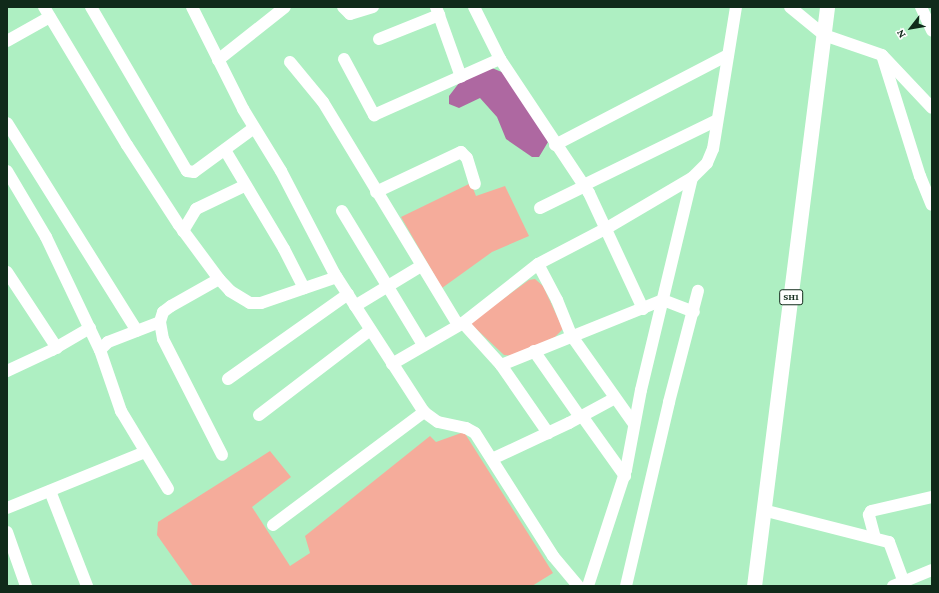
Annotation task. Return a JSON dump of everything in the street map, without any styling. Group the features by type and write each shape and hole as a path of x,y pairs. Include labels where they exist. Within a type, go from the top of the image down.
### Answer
{"main road":[{"name":"SH1","path":"754,586 827,7"}],"street":[{"path":"91,7 183,168 190,173 194,172 254,128"},
{"path":"192,7 254,128 281,171 337,277 392,364 424,412 438,422 466,428 475,433 553,556 578,586"},
{"path":"218,60 285,7"},
{"path":"343,7 350,14 356,14 373,7"},
{"path":"474,7 500,59 555,145 562,150 584,185 607,228 644,309"},
{"path":"392,364 423,344 460,324 538,264 607,228 692,178 711,155 736,7"},
{"path":"790,7 824,35 882,55 932,108"},
{"path":"921,7 932,31"},
{"path":"379,39 437,11 461,77"},
{"path":"7,41 47,12 127,145 183,231 219,279 230,291 250,303 261,303 337,277"},
{"path":"555,145 728,55"},
{"path":"882,55 920,176 932,205"},
{"path":"344,59 374,116 500,59"},
{"path":"290,62 323,102 421,266 460,324 501,365 548,433"},
{"path":"540,208 717,120"},
{"path":"7,123 137,331"},
{"path":"225,150 284,249 304,288"},
{"path":"376,192 461,152 467,158 475,184"},
{"path":"7,171 46,237 90,328 100,350 121,411 168,489"},
{"path":"588,586 625,476 634,424 692,178"},
{"path":"183,231 196,209 246,185"},
{"path":"342,211 423,344"},
{"path":"538,264 557,300 572,336 634,424"},
{"path":"355,306 421,266"},
{"path":"7,272 57,348"},
{"path":"219,279 163,312 160,322 163,339 222,455"},
{"path":"626,586 669,402 694,312 698,291"},
{"path":"228,379 348,294"},
{"path":"501,365 644,309 663,300 694,312"},
{"path":"100,350 104,344 160,322"},
{"path":"7,371 57,348 90,328"},
{"path":"259,415 370,330"},
{"path":"534,351 625,476"},
{"path":"492,459 581,417 615,398"},
{"path":"273,525 424,412"},
{"path":"7,508 145,452"},
{"path":"50,491 86,586"},
{"path":"875,538 869,515 871,511 932,496"},
{"path":"763,510 875,538 892,545 898,583 932,570"},
{"path":"7,532 26,586"}],"shaded area":[{"path":"492,68 504,73 543,130 548,142 539,157 532,157 506,139 497,117 480,98 459,108 449,104 449,96 459,83"},
{"path":"471,183 476,196 505,186 529,236 492,252 442,288 401,217"},
{"path":"535,279 543,286 563,329 555,337 514,356 504,355 470,323 529,280"},
{"path":"464,432 553,573 532,586 193,586 157,535 158,522 270,451 291,477 252,507 290,566 310,553 305,536 430,436 436,442"}]}
